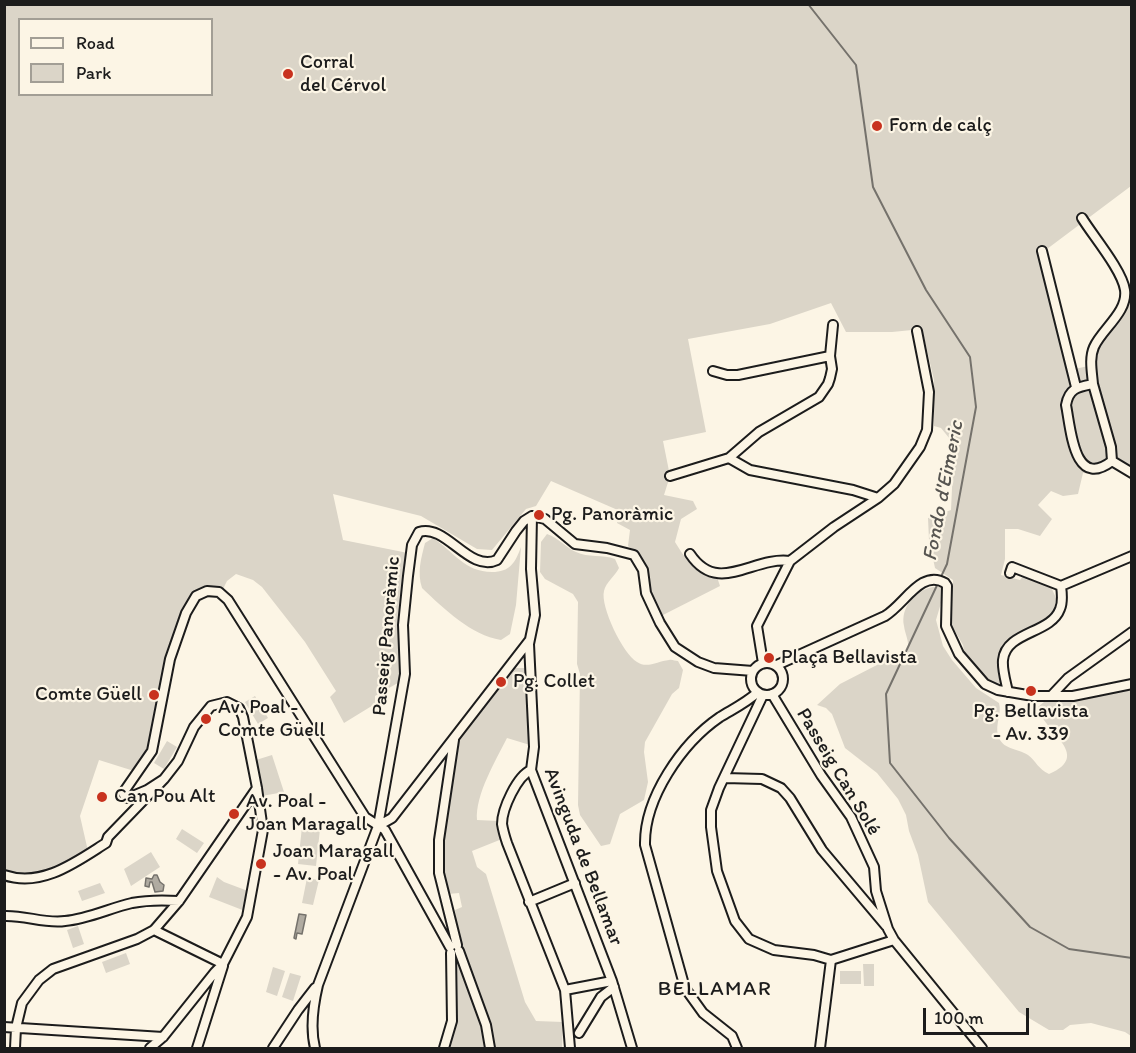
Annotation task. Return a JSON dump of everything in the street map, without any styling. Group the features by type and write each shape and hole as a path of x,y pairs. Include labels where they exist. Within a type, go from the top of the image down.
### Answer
{"street":[{"path":"1082,218 1119,274 1125,291 1122,308 1094,347 1091,357 1093,384 1113,461 1131,473"},
{"path":"1042,251 1076,387"},
{"path":"669,476 729,458 759,432 819,397 828,384 832,369 830,356 832,325"},
{"path":"764,663 757,626 790,561 894,484 920,447 927,430 929,392 917,331"},
{"path":"713,371 738,375 830,356"},
{"path":"1093,384 1076,387 1067,398 1066,405 1077,456 1087,468 1095,470 1104,468 1113,461"},
{"path":"729,458 750,470 853,490 878,498"},
{"path":"532,516 546,519 575,544 607,548 634,555 643,570 646,593 660,623 675,646 698,662 714,668 753,671"},
{"name":"Avinguda de Bellamar","path":"532,516 531,569 535,615 529,641 534,740 532,774 613,984 632,1048"},
{"name":"Passeig Panoràmic","path":"378,826 405,674 403,626 412,545 416,536 427,529 473,557 492,562 497,560 524,521 532,516"},
{"path":"690,554 703,569 712,573 734,572 770,561 790,561"},
{"path":"1010,573 1012,567 1061,586 1131,556"},
{"path":"760,694 753,686 751,679 753,671 764,663 777,665 885,616 926,580 940,580 945,583 947,588 946,626 953,644 969,668 985,684 1008,692 1034,696 1073,696 1131,684"},
{"path":"1008,692 1003,657 1014,641 1051,621 1057,615 1062,605 1061,586"},
{"path":"164,779 147,790 125,797 123,792 152,751 170,659 186,613 196,596 207,591 219,592 228,600 365,817 385,830 394,843 454,949 486,1025 490,1048"},
{"path":"1052,695 1068,678 1131,632"},
{"path":"315,1048 312,1036 314,1002 318,985 378,826 392,818 529,641"},
{"path":"510,664 523,663 530,673"},
{"path":"737,1048 732,1036 703,1013 685,988 645,845 646,823 656,797 674,764 688,746 718,718 760,694 772,694 778,691 784,681 777,665"},
{"path":"760,694 711,810 717,871 740,930 749,939 774,950 814,955 831,960 894,940"},
{"name":"Passeig Can Solé","path":"772,694 821,775 851,817 874,867 876,891 894,940 982,1048"},
{"path":"4,875 32,879 53,873 106,843 108,837 164,779 178,760 194,727 211,706 227,702 239,708 243,717 257,788 263,830 247,917 223,964 197,1048"},
{"path":"444,1048 452,1021 454,949 440,873 440,840 455,738"},
{"path":"442,754 452,756"},
{"path":"532,774 518,783 508,800 502,822 507,843 529,902 565,990 570,1048"},
{"path":"724,778 762,779 781,788 790,798 822,850 888,928"},
{"path":"15,1048 16,1028 22,1003 30,990 54,969 137,939 154,930 179,901 257,788"},
{"path":"529,902 575,884"},
{"path":"4,916 30,916 61,922 134,903 179,901"},
{"path":"154,930 223,964"},
{"path":"820,1048 831,960"},
{"path":"150,1048 163,1037 223,964"},
{"path":"565,990 613,984"},
{"path":"579,1033 601,997 613,984"},
{"path":"273,1048 318,985"},
{"path":"4,1027 163,1037"}],"green space":[{"path":"4,5 1131,5 1131,186 1039,255 1070,370 1093,365 1098,346 1124,307 1131,303 1131,469 1113,466 1099,475 1083,473 1078,494 1063,496 1051,491 1038,505 1052,519 1040,536 1018,529 1005,529 1005,559 1001,575 1020,580 1023,576 1051,587 1056,598 1053,616 1020,633 1004,647 1000,657 999,668 1003,681 1000,686 987,682 965,657 963,645 952,626 953,580 935,568 929,540 928,518 951,510 954,444 941,428 934,426 934,380 922,329 892,332 846,332 831,303 770,324 688,339 706,432 663,441 670,476 664,495 693,501 697,509 681,519 675,542 692,565 702,572 717,577 720,586 661,616 641,562 628,546 630,530 617,523 620,511 551,481 536,506 526,509 492,550 477,549 421,516 333,494 343,540 408,553 403,581 403,680 375,696 375,704 344,723 330,697 336,691 305,642 262,587 253,580 236,574 227,581 219,597 204,598 194,607 173,642 151,746 134,771 99,760 80,816 90,860 59,874 38,880 5,881"},
{"path":"547,534 581,554 615,559 619,568 605,588 604,598 609,618 625,650 641,664 649,665 672,660 678,661 683,670 679,688 672,694 645,742 648,782 644,800 620,814 610,844 601,846 580,815 578,805 580,674 577,664 578,602 573,594 545,579 540,572 541,542"},
{"path":"433,538 467,565 474,569 492,572 508,568 514,562 521,547 516,605 510,634 501,640 479,633 458,620 422,588 420,571 422,555 425,543"},
{"path":"933,587 941,587 941,603 936,620 943,646 976,688 999,703 997,731 1000,740 1006,746 1028,755 1049,774 1062,767 1067,759 1066,751 1062,742 1041,716 1038,707 1044,702 1131,690 1131,1036 1125,1032 1091,1023 1070,1025 1063,1030 1049,1030 1019,1012 928,902 918,855 906,815 898,799 877,773 845,748 832,714 826,708 817,705 840,684 908,649 904,629 904,612 915,596"},
{"path":"513,668 524,668 527,673 530,745 507,738 487,778 477,810 477,820 498,821 502,839 472,851 477,867 486,874 525,1002 536,1021 563,1022 562,1048 449,1048 456,1022 455,970 458,938 455,910 462,907 459,893 448,894 442,874 444,838 460,739"},
{"path":"255,696 268,718 258,724 245,702"},
{"path":"167,741 177,747 164,769 154,763"},
{"path":"272,755 284,792 262,796 256,760"},
{"path":"302,827 320,829 316,866 298,864"},
{"path":"182,829 204,843 197,853 176,839"},
{"path":"151,852 160,867 131,886 124,869"},
{"path":"217,877 248,891 245,911 209,897"},
{"path":"307,878 319,880 313,905 302,903"},
{"path":"100,883 105,893 82,901 78,891"},
{"path":"78,926 84,944 73,948 67,930"},
{"path":"126,953 130,964 106,973 102,962"},
{"path":"863,964 874,964 874,986 864,986"},
{"path":"273,967 285,971 277,996 266,992"},
{"path":"840,971 861,971 861,984 840,984"},
{"path":"290,973 301,976 293,1001 282,997"}],"shaded area":[{"path":"154,875 157,875 164,885 163,891 155,892 152,882 149,887 145,886 146,878 152,879"},
{"path":"299,914 306,915 302,934 297,933 296,939 294,938"}],"waterway":[{"name":"Fondo d'Eimeric","path":"808,4 856,65 873,187 926,290 970,357 976,407 947,564 886,694 890,763 949,838 1030,927 1069,949 1132,958"}],"place":[{"name":"Corral del Cérvol","path":"288,74"},
{"name":"Forn de calç","path":"877,126"},
{"name":"Pg. Panoràmic","path":"539,515"},
{"name":"Plaça Bellavista","path":"769,658"},
{"name":"Pg. Collet","path":"501,682"},
{"name":"Pg. Bellavista - Av. 339","path":"1031,691"},
{"name":"Comte Güell","path":"154,695"},
{"name":"Av. Poal - Comte Güell","path":"206,719"},
{"name":"Can Pou Alt","path":"102,797"},
{"name":"Av. Poal - Joan Maragall","path":"234,814"},
{"name":"Joan Maragall - Av. Poal","path":"261,864"}],"district":[{"name":"BELLAMAR","path":"715,990"}]}
